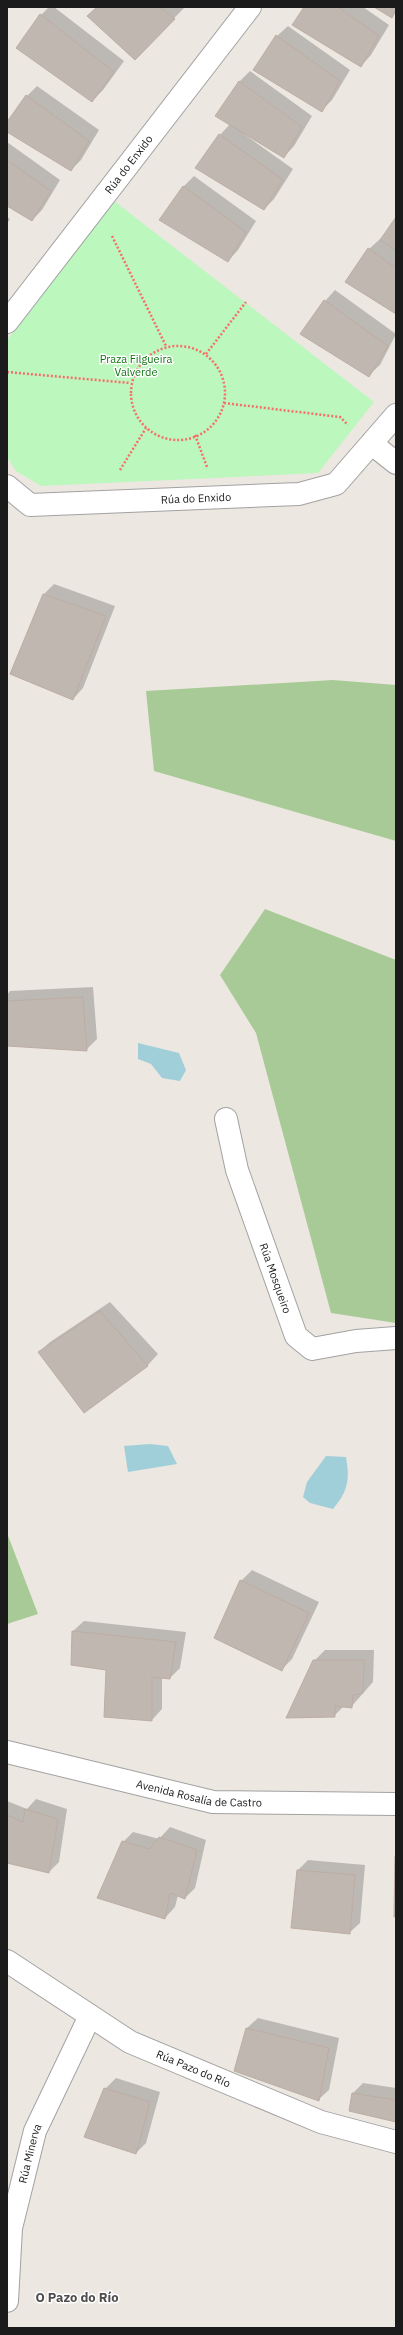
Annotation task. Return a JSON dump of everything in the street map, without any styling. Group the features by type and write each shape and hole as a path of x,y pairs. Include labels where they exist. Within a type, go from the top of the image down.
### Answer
{"street":[{"name":"Rúa do Enxido","path":"7,322 250,7"},
{"name":"Rúa do Enxido","path":"7,486 30,505 299,494 336,484 396,416"},
{"path":"372,444 396,463"},
{"name":"Rúa Mosqueiro","path":"226,1119 237,1170 296,1336 312,1350 356,1341 396,1338"},
{"name":"Avenida Rosalía de Castro","path":"7,1752 213,1802 396,1804"},
{"name":"Rúa Pazo do Río","path":"7,1961 130,2042 321,2122 396,2142"},
{"name":"Rúa Minerva","path":"7,2301 11,2228 35,2131 90,2016"}],"path":[{"path":"97,205 166,346"},
{"path":"206,354 246,302"},
{"path":"166,346 191,347 206,354 216,364 223,378 224,404 216,420 205,432 183,440 157,436 146,428 135,415 130,400 130,383 137,368 147,355 166,346"},
{"path":"7,372 130,383"},
{"path":"224,404 340,417 372,444"},
{"path":"102,502 146,428"}],"green space":[{"name":"Praza Filgueira Valverde","path":"114,201 374,402 318,473 41,486 16,471 7,457 7,340"},
{"path":"333,680 396,685 396,841 154,771 146,691"},
{"path":"265,909 396,960 396,1323 331,1313 256,1033 220,975"},
{"path":"7,1533 38,1614 7,1624"}],"water":[{"path":"138,1043 179,1053 186,1070 180,1081 162,1078 151,1064 138,1059"},
{"path":"150,1444 168,1446 177,1464 128,1472 124,1446"},
{"path":"326,1456 346,1457 348,1472 345,1491 333,1509 310,1503 303,1497 307,1482"}],"building":[{"path":"97,7 160,7 175,19 135,60 87,16"},
{"path":"304,7 338,7 379,36 361,67 292,25"},
{"path":"374,7 396,7 396,10 392,18"},
{"path":"40,14 114,72 92,102 16,48"},
{"path":"276,35 340,81 322,112 253,70"},
{"path":"239,81 302,127 284,158 215,116"},
{"path":"26,95 89,141 71,171 7,132 7,122"},
{"path":"219,134 283,180 264,210 195,168"},
{"path":"7,160 51,191 32,221 7,206"},
{"path":"183,186 246,232 228,262 159,220"},
{"path":"396,217 396,250 380,240"},
{"path":"368,248 396,268 396,314 345,282"},
{"path":"324,300 388,346 369,377 300,334"},
{"path":"43,594 106,616 73,700 10,674"},
{"path":"83,997 87,1051 7,1046 7,1001"},
{"path":"100,1311 148,1366 84,1413 38,1352"},
{"path":"240,1580 309,1613 282,1671 214,1638"},
{"path":"72,1631 176,1642 170,1679 152,1677 152,1721 104,1717 106,1670 71,1665"},
{"path":"313,1660 364,1660 363,1693 353,1695 352,1708 335,1706 335,1717 286,1718"},
{"path":"25,1809 58,1819 49,1873 7,1863 7,1815 23,1822"},
{"path":"159,1837 197,1850 185,1899 170,1893 165,1919 97,1898 122,1841 150,1849"},
{"path":"395,1856 396,1917 394,1917"},
{"path":"297,1870 355,1875 350,1934 291,1928"},
{"path":"246,2028 329,2048 319,2101 234,2071"},
{"path":"104,2088 150,2102 136,2154 84,2137"},
{"path":"352,2093 396,2100 396,2122 349,2111"}],"district":[{"name":"O Pazo do Río","path":"77,2297"}]}
